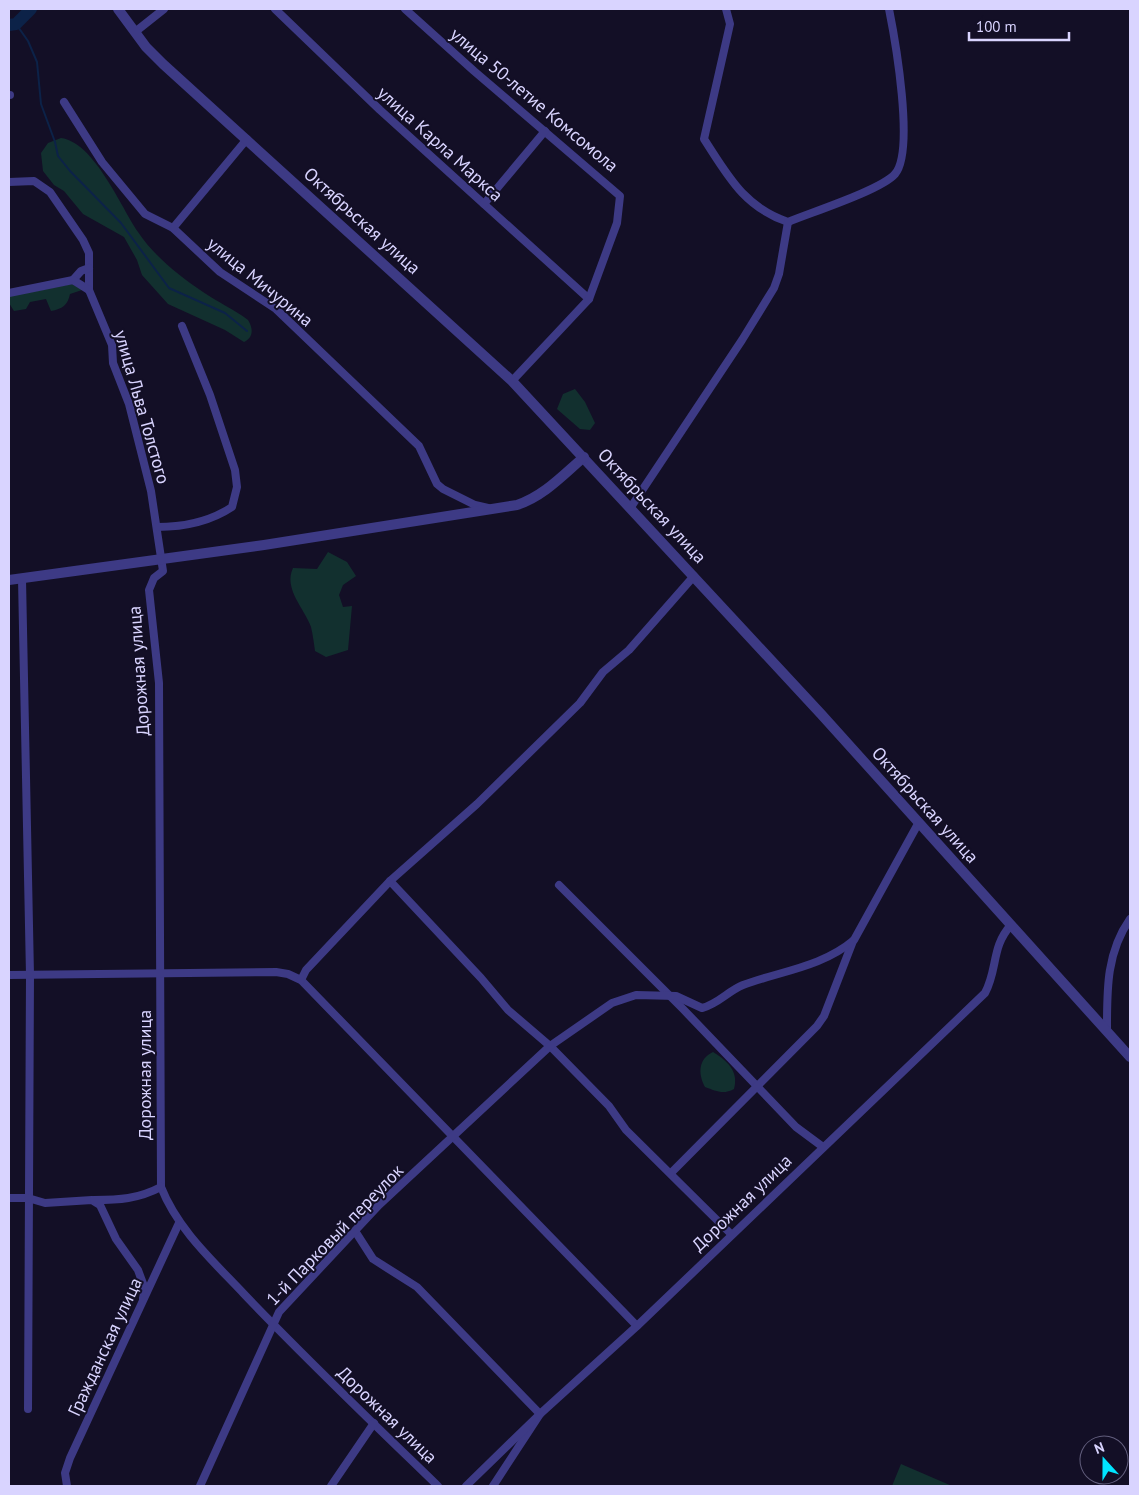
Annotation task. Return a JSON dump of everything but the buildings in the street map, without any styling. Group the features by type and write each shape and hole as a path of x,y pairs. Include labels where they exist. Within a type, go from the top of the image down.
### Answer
{"street":[{"name":"Октябрьская улица","path":"118,9 163,64 512,381 919,822 1130,1057"},
{"path":"135,32 164,9"},
{"name":"улица Карла Маркса","path":"275,9 380,110 589,299"},
{"name":"улица 50-летие Комсомола","path":"405,9 620,196 617,223 589,299"},
{"path":"726,9 730,24 704,139 734,187 752,204 788,222 878,186 897,172 902,159 904,127 898,61 889,9"},
{"name":"улица Мичурина","path":"64,102 102,162 146,214 172,228 220,272 276,309 419,446 437,484 475,506 492,509"},
{"path":"484,204 545,131"},
{"path":"172,228 247,139"},
{"path":"9,182 34,181 50,192 83,240 89,253 89,290"},
{"path":"631,508 742,340 774,288 779,274 788,222"},
{"path":"9,293 72,280 80,271 89,268"},
{"path":"72,280 89,290"},
{"name":"улица Льва Толстого","path":"89,290 112,345 113,363 129,404 157,527 162,559"},
{"path":"512,381 589,299"},
{"path":"157,527 176,527 220,515 232,507 237,487 235,470 210,395 182,326"},
{"path":"9,580 272,544 517,505 535,498 584,457"},
{"name":"Дорожная улица","path":"162,559 163,571 154,578 149,590 158,683 161,1187 179,1223 272,1324 438,1486"},
{"path":"301,980 306,970 390,881 476,804 580,703 603,672 629,650 694,576"},
{"path":"22,579 30,975 28,1409"},
{"path":"671,1173 817,1026 824,1016 854,940 919,822"},
{"path":"390,881 481,978 508,1010 550,1046 608,1106 626,1130 731,1234"},
{"path":"559,885 796,1127 823,1147"},
{"path":"1107,1031 1108,974 1118,936 1130,919"},
{"name":"Дорожная улица","path":"466,1486 540,1414 637,1326 985,993 990,984 999,940 1011,925"},
{"path":"669,996 682,998 702,1008 711,1006 744,985 778,976 825,959 840,951 854,940"},
{"path":"9,975 276,972 288,974 301,980 637,1326"},
{"name":"1-й Парковый переулок","path":"200,1486 272,1324 288,1301 355,1231 452,1136 550,1046 612,1003 636,995 669,996"},
{"path":"9,1198 28,1198 45,1203 124,1200 145,1196 161,1187"},
{"path":"92,1200 100,1205 116,1239 138,1270 145,1289 141,1306"},
{"name":"Гражданская улица","path":"67,1486 65,1473 70,1458 179,1223"},
{"path":"355,1231 373,1259 417,1287 540,1414 493,1486"},
{"path":"331,1486 374,1423"}],"green space":[{"path":"61,138 73,142 85,151 95,163 144,241 159,257 208,296 248,320 252,332 250,338 244,342 225,330 168,304 142,275 137,260 124,237 83,214 64,191 54,185 43,171 41,153 48,143"},
{"path":"72,284 82,290 70,294 66,304 55,310 51,311 46,299 30,302 26,309 14,311 9,303 9,296"},
{"path":"575,389 585,402 595,423 590,430 580,429 557,409 563,394"},
{"path":"328,552 347,562 356,576 343,585 339,595 343,607 352,606 348,650 326,657 315,651 311,627 296,599 291,584 291,576 293,568 317,569"},
{"path":"713,1052 728,1063 734,1072 734,1089 730,1091 716,1091 705,1087 700,1072 701,1067 704,1059"},
{"path":"901,1464 952,1486 892,1486"}],"waterway":[{"path":"9,25 16,24 31,9"},
{"path":"16,24 28,41 37,62 41,104 58,156 70,171 121,223 169,288 225,313 247,331"}]}
